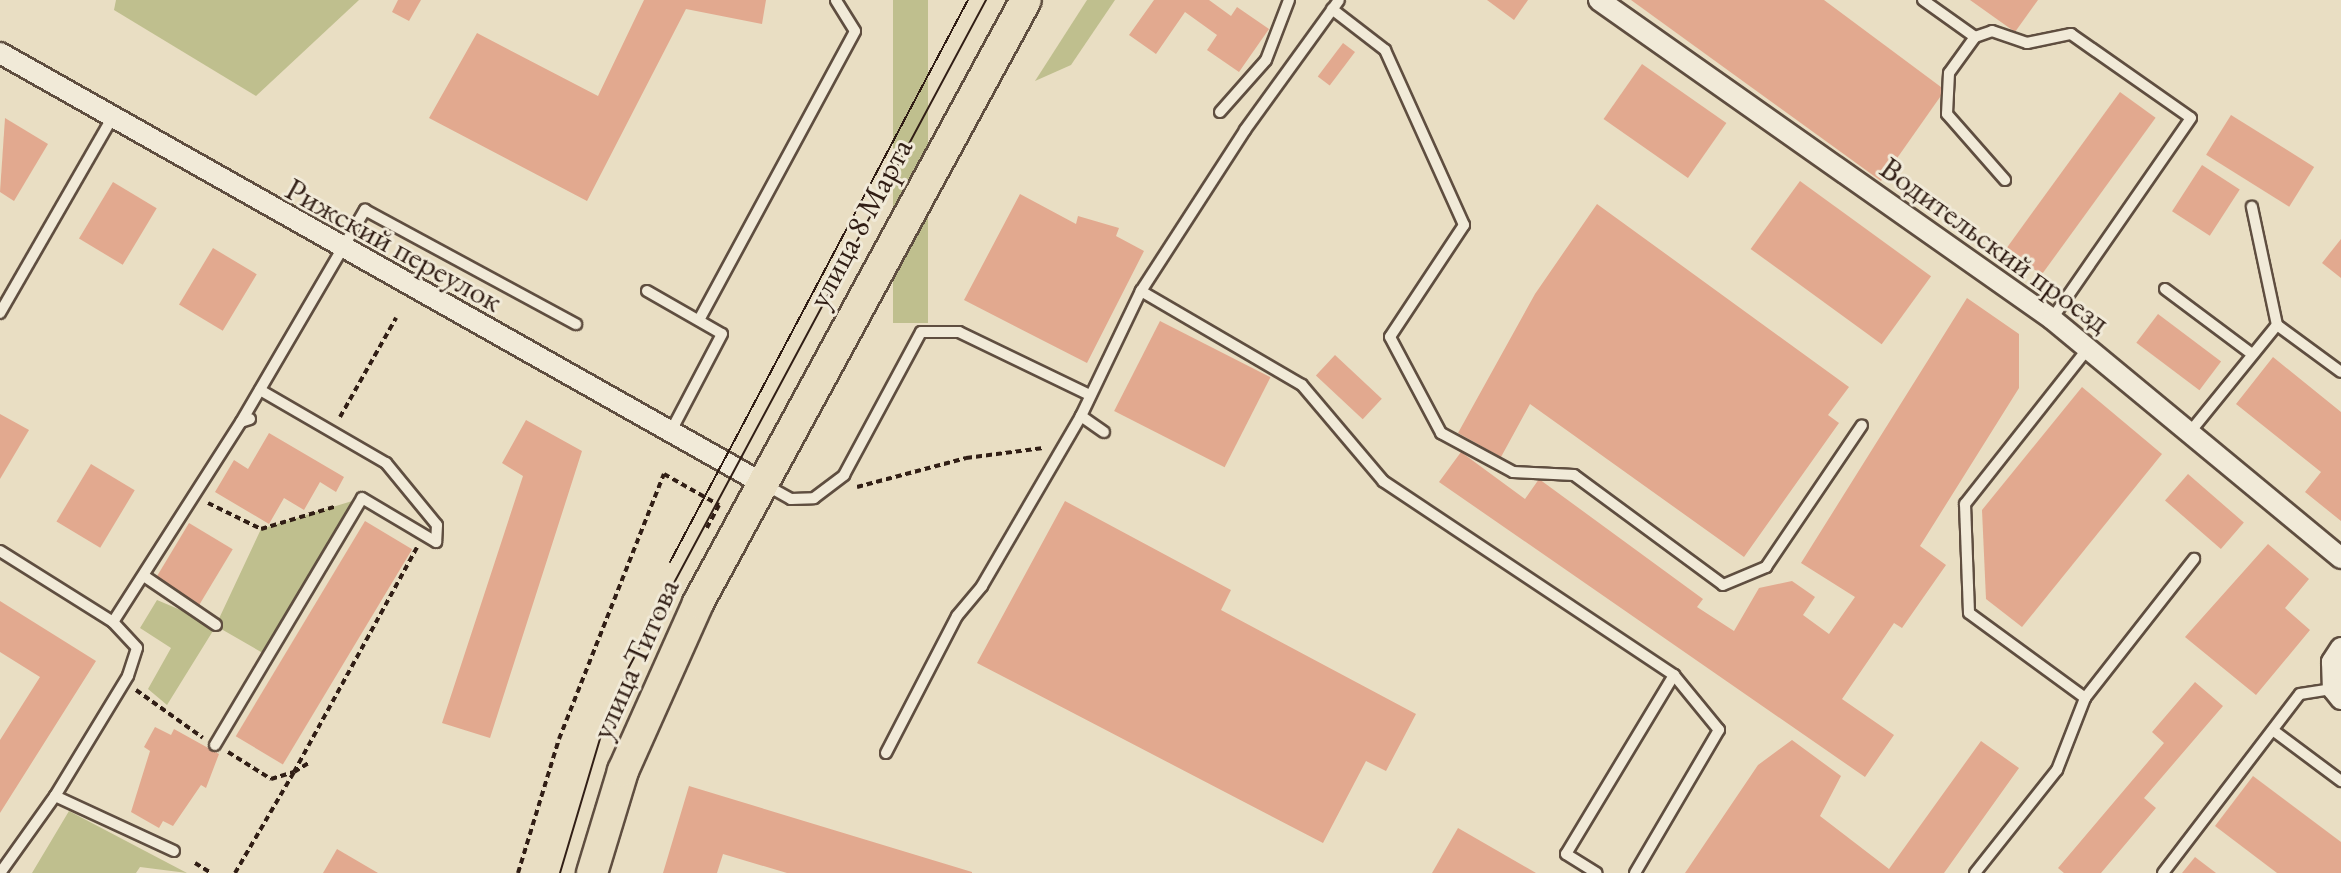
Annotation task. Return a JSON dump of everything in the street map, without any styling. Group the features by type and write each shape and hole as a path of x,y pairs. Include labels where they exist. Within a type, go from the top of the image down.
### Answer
{"main road":[{"name":"улица 8 Марта","path":"762,483 1026,0"},
{"name":"улица Титова","path":"592,873 658,686 762,483"}],"street":[{"name":"Водительский проезд","path":"1599,0 2052,319 2341,558"},
{"name":"Рижский переулок","path":"0,53 342,251 669,435 762,483"},
{"path":"2337,694 2332,662 2341,648"}],"lane":[{"path":"699,320 855,31 836,0"},
{"path":"1220,112 1266,60 1289,0"},
{"path":"1923,0 1975,37"},
{"path":"886,753 957,616 982,586 1065,445 1141,291 1336,5 1385,50 1464,225 1390,337 1441,433 1513,472 1574,475 1723,585 1766,567 1862,425"},
{"path":"2005,180 1947,114 1949,73 1975,37 1992,31 2027,43 2071,34 2191,118 2052,319"},
{"path":"0,313 111,120"},
{"path":"2252,207 2277,325 2341,372"},
{"path":"113,622 246,420 260,390 365,210 576,324"},
{"path":"2165,289 2252,354"},
{"path":"647,291 722,334 669,435"},
{"path":"1141,291 1302,385 1383,481 1674,675 1719,730 1635,873"},
{"path":"2190,432 2277,325"},
{"path":"762,483 791,499 814,498 844,475 921,332 959,332 1090,395"},
{"path":"2085,698 1969,613 1965,504 2089,347"},
{"path":"215,745 362,498 436,542 437,525 386,463 260,390"},
{"path":"1081,416 1104,432"},
{"path":"0,551 113,622 137,648 128,676 55,796 0,873"},
{"path":"1975,873 2057,770 2085,698 2194,559"},
{"path":"144,576 216,625"},
{"path":"1596,873 1566,854 1674,675"},
{"path":"2163,873 2300,694 2337,694"},
{"path":"2274,731 2341,781"},
{"path":"55,796 174,851"}],"path":[{"path":"331,431 396,318"},
{"path":"850,491 966,458 1065,445"},
{"path":"518,873 559,739 664,474 719,505"},
{"path":"194,496 261,529 362,498"},
{"path":"235,873 425,533"},
{"path":"128,676 141,700 271,779 294,772 310,762"},
{"path":"195,863 211,873"}],"green space":[{"path":"116,0 359,0 256,96 114,10"},
{"path":"893,0 928,0 928,323 893,323"},
{"path":"1087,0 1115,0 1071,65 1035,81"},
{"path":"362,498 268,656 216,626 167,705 148,689 171,648 140,628 157,600 216,625 261,529"},
{"path":"69,811 187,873 140,867 136,873 32,873"}],"building":[{"path":"398,0 421,0 409,21 392,12"},
{"path":"644,0 766,0 762,24 686,9 587,201 429,118 477,33 598,96"},
{"path":"1154,0 1209,0 1231,16 1237,7 1269,29 1239,72 1207,50 1217,35 1185,12 1156,54 1129,35"},
{"path":"1487,0 1528,0 1514,20"},
{"path":"1631,0 1824,0 1945,90 1881,181"},
{"path":"1970,0 2038,0 2015,32"},
{"path":"1343,43 1355,52 1330,86 1318,77"},
{"path":"1642,64 1726,123 1688,178 1604,119"},
{"path":"2120,92 2156,118 2042,275 2006,249"},
{"path":"2231,115 2314,167 2289,207 2206,155"},
{"path":"5,118 48,144 14,201 0,192"},
{"path":"2202,165 2240,190 2210,236 2172,211"},
{"path":"1800,181 1931,276 1882,344 1751,249"},
{"path":"113,182 157,208 123,265 79,239"},
{"path":"1020,194 1076,224 1078,216 1119,228 1116,236 1144,251 1087,363 964,300"},
{"path":"1597,204 1849,387 1828,415 1839,423 1744,557 1530,404 1501,457 1458,433 1535,294"},
{"path":"2341,239 2341,278 2322,263"},
{"path":"213,248 257,274 223,331 179,305"},
{"path":"1967,298 2019,334 2019,388 1920,546 1946,565 1902,628 1894,623 1842,699 1894,735 1865,777 1439,482 1461,452 1525,499 1539,479 1703,599 1697,607 1734,631 1759,588 1792,581 1815,597 1803,615 1829,634 1855,597 1801,563"},
{"path":"2158,314 2221,362 2199,390 2136,343"},
{"path":"1160,321 1270,377 1225,467 1114,411"},
{"path":"1335,355 1382,399 1363,419 1316,375"},
{"path":"2273,357 2341,412 2341,521 2305,492 2321,472 2236,404"},
{"path":"2082,387 2162,454 2022,627 1986,599 1982,510"},
{"path":"0,414 29,430 0,479"},
{"path":"526,420 582,451 490,738 442,723 523,476 502,463"},
{"path":"269,433 344,477 336,492 320,482 304,510 284,498 269,524 215,492 234,460 248,469"},
{"path":"91,464 135,490 100,548 56,521"},
{"path":"2188,474 2244,523 2221,549 2165,500"},
{"path":"1065,501 1231,590 1221,610 1416,714 1386,771 1366,761 1323,843 977,663"},
{"path":"365,521 412,549 283,764 236,736"},
{"path":"189,523 233,549 199,606 155,580"},
{"path":"2268,544 2309,579 2285,608 2310,630 2256,695 2185,637"},
{"path":"0,601 96,661 0,813 0,740 40,677 0,652"},
{"path":"2195,682 2223,706 2144,798 2156,808 2101,873 2064,873 2058,868 2164,743 2152,732"},
{"path":"155,727 171,735 174,729 219,754 206,788 201,785 173,826 163,821 159,828 131,812 150,751 144,747"},
{"path":"1792,740 1841,776 1820,816 1889,869 1981,741 2019,768 1944,873 1685,873 1758,765"},
{"path":"2253,776 2341,842 2341,873 2277,873 2215,826"},
{"path":"689,786 972,873 787,873 723,854 717,873 663,873"},
{"path":"1458,828 1536,873 1432,873"},
{"path":"337,849 378,873 323,873"},
{"path":"2195,857 2216,873 2182,873"}],"tram line":[{"path":"670,562 968,0"},
{"path":"560,873 608,712 629,667 986,0"}]}
